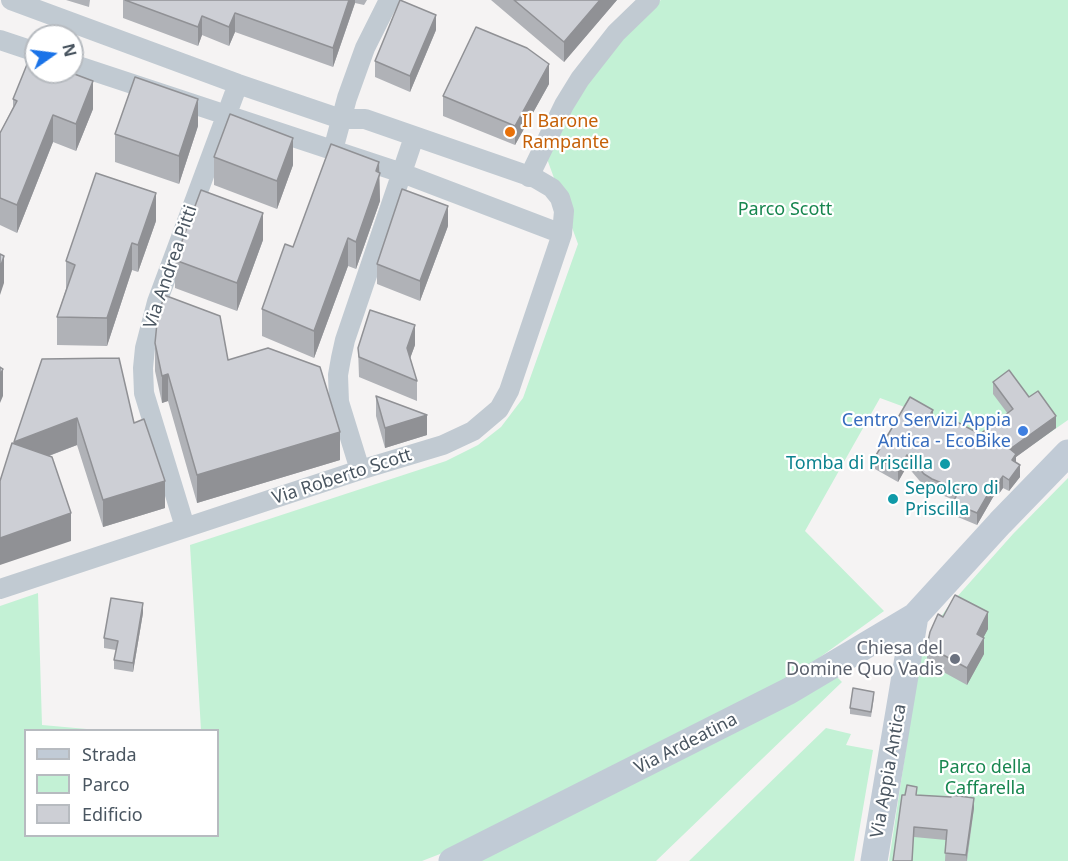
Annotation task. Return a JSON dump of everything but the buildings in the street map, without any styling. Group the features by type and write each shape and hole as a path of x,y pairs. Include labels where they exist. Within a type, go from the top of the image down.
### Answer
{"street":[{"path":"12,0 238,84 341,119 365,119 529,177 579,79 616,33 650,0"},
{"path":"333,150 365,48 389,0"},
{"path":"0,40 24,48"},
{"path":"84,68 402,173 562,234"},
{"name":"Via Andrea Pitti","path":"185,527 144,393 144,359 149,328 157,302 238,84"},
{"path":"360,470 339,402 338,375 345,340 414,137"},
{"name":"Via Roberto Scott","path":"0,589 464,437 488,420 499,409 509,392 562,234 564,211 560,198 552,188 529,177"},
{"path":"915,616 1068,453"},
{"name":"Via Ardeatina","path":"452,861 789,691 915,616"},
{"name":"Via Appia Antica","path":"874,861 915,616"}],"green space":[{"name":"Parco Scott","path":"661,0 1068,0 1068,420 1035,443 987,449 937,419 880,398 805,531 884,611 783,684 582,786 440,854 422,861 0,861 0,606 38,593 42,725 87,729 24,729 24,837 219,837 219,729 201,729 190,545 446,461 478,445 501,427 523,398 578,244 546,156 587,78 648,9"},
{"name":"Parco della Caffarella","path":"1068,478 1068,861 889,861 919,662 930,633 947,608 1013,534"},
{"path":"835,675 842,682 656,861 467,861"},
{"path":"826,728 851,734 846,745 873,750 854,861 689,861"}],"place":[{"name":"Il Barone Rampante","path":"510,132"},
{"name":"Centro Servizi Appia Antica - EcoBike","path":"1023,431"},
{"name":"Tomba di Priscilla","path":"945,464"},
{"name":"Sepolcro di Priscilla","path":"893,499"},
{"name":"Chiesa del Domine Quo Vadis","path":"955,659"}]}
